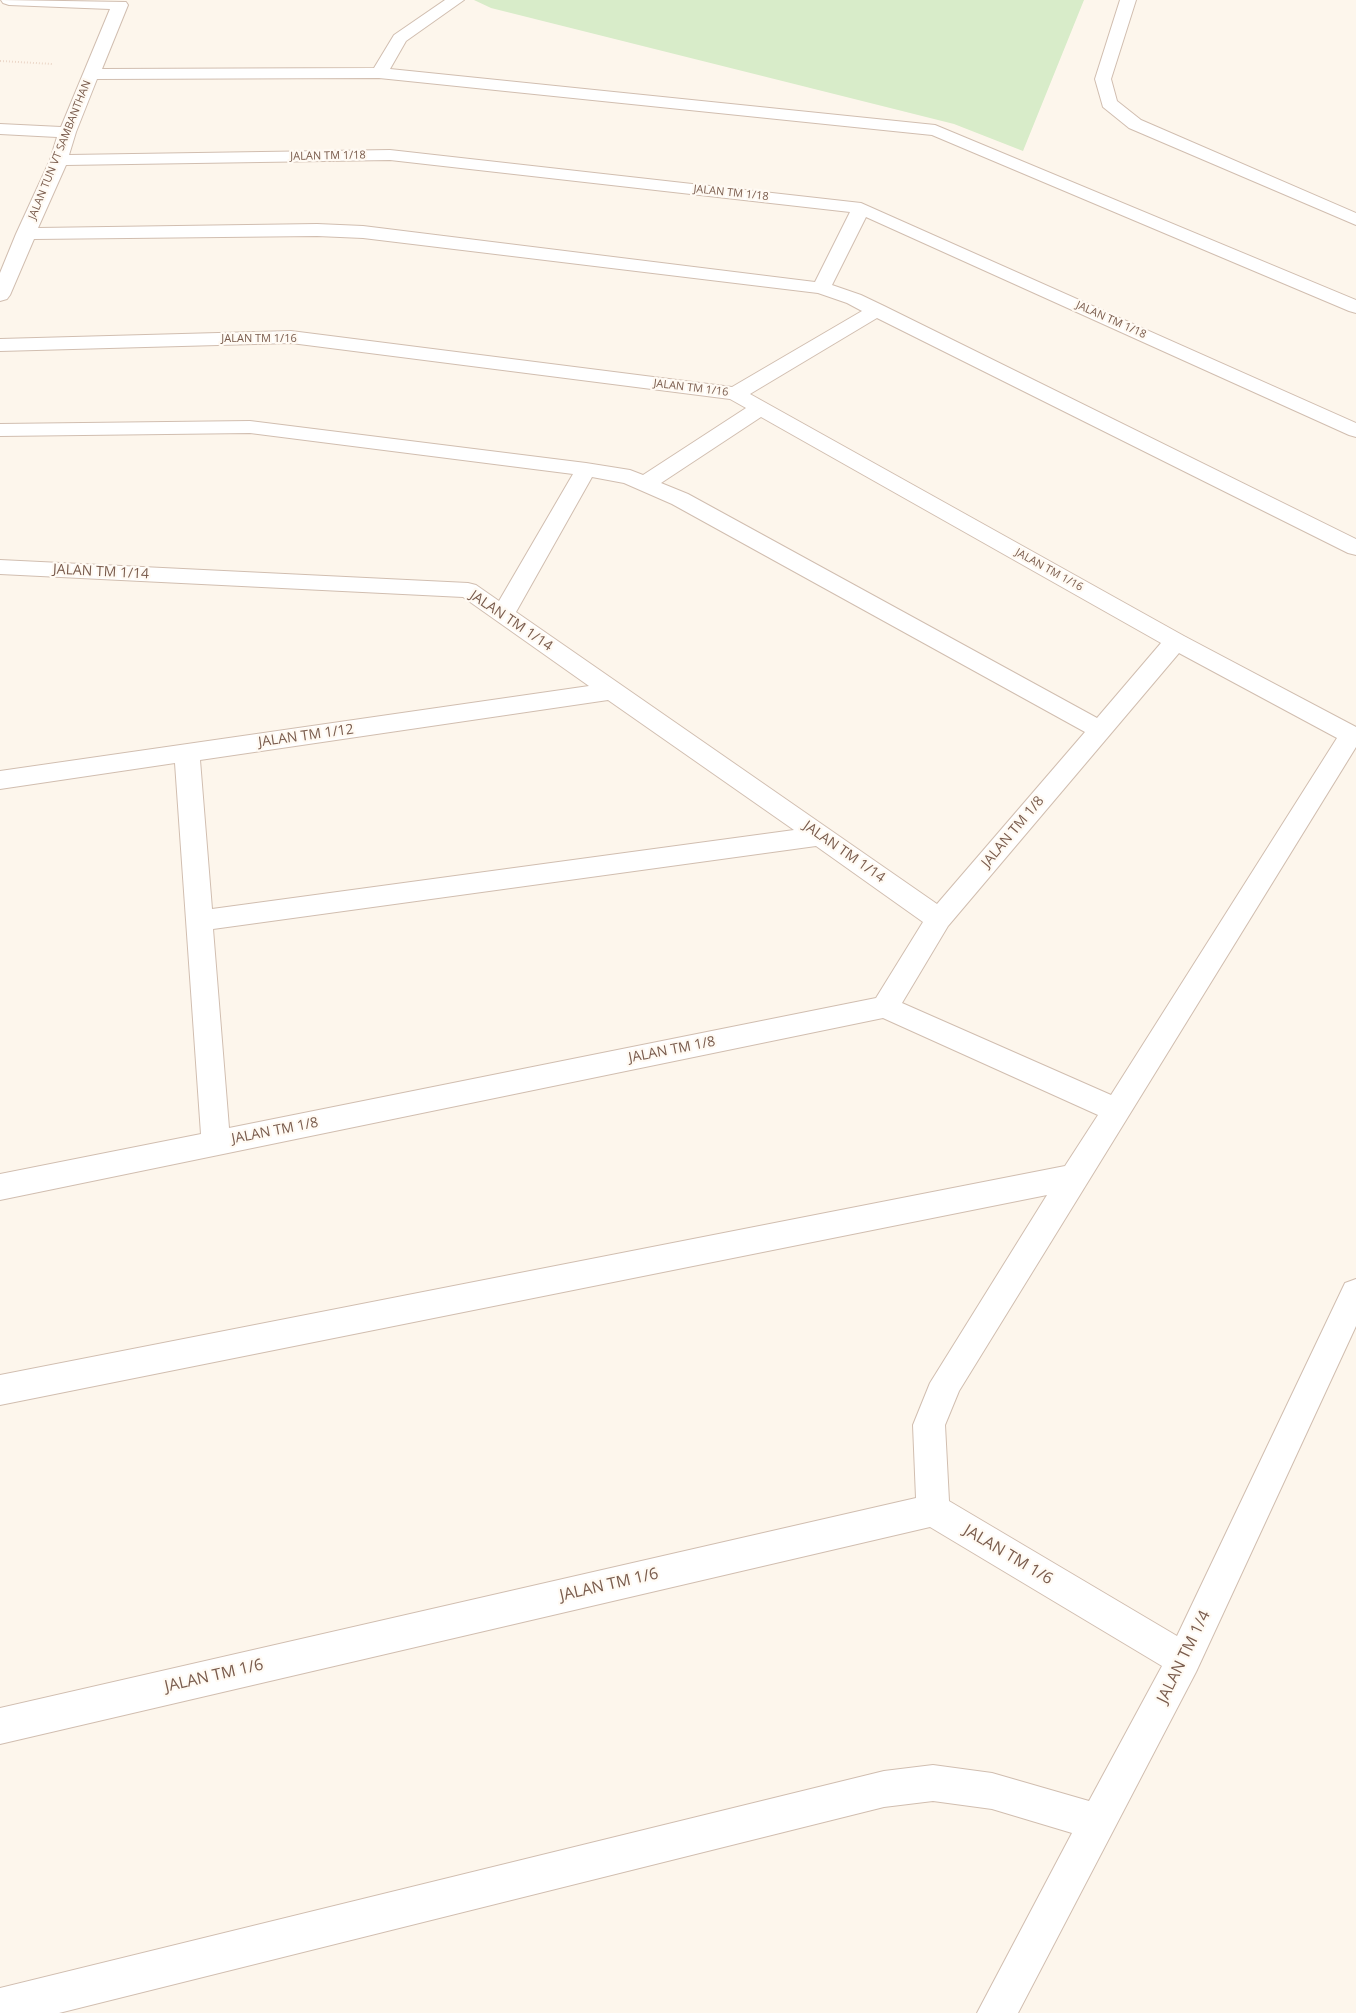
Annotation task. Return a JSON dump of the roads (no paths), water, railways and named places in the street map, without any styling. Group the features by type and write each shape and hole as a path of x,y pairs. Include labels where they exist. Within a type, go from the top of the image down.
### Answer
{"street":[{"name":"JALAN TUN VT SAMBANTHAN","path":"0,295 58,160 67,132 120,5 9,0"},
{"path":"379,73 400,38 456,0"},
{"path":"1128,0 1103,79 1109,103 1135,124 1356,220"},
{"path":"93,70 379,73 935,130 1356,307"},
{"path":"0,129 67,132"},
{"name":"JALAN TM 1/18","path":"58,160 390,154 862,208 1356,431"},
{"path":"821,288 862,208"},
{"path":"25,234 317,230 363,232 821,288 854,299 877,310 1356,548"},
{"path":"735,394 877,310"},
{"name":"JALAN TM 1/16","path":"0,346 291,337 735,394 1176,641 1353,736"},
{"path":"644,484 760,408"},
{"path":"0,430 250,427 586,470 630,478 680,499 1100,730"},
{"path":"503,614 586,470"},
{"name":"JALAN TM 1/14","path":"0,567 468,590 939,919"},
{"name":"JALAN TM 1/8","path":"0,1187 885,1007 939,919 1176,641"},
{"name":"JALAN TM 1/12","path":"0,780 613,691"},
{"path":"933,1510 929,1426 946,1383 1353,736"},
{"path":"187,753 216,1143"},
{"path":"199,921 821,836"},
{"path":"885,1007 1116,1110"},
{"path":"0,1390 1075,1177"},
{"name":"JALAN TM 1/4","path":"997,2013 1184,1660 1356,1293"},
{"name":"JALAN TM 1/6","path":"0,1726 933,1510 1184,1660"},
{"path":"0,2008 884,1789 933,1783 992,1791 1099,1822"}]}
